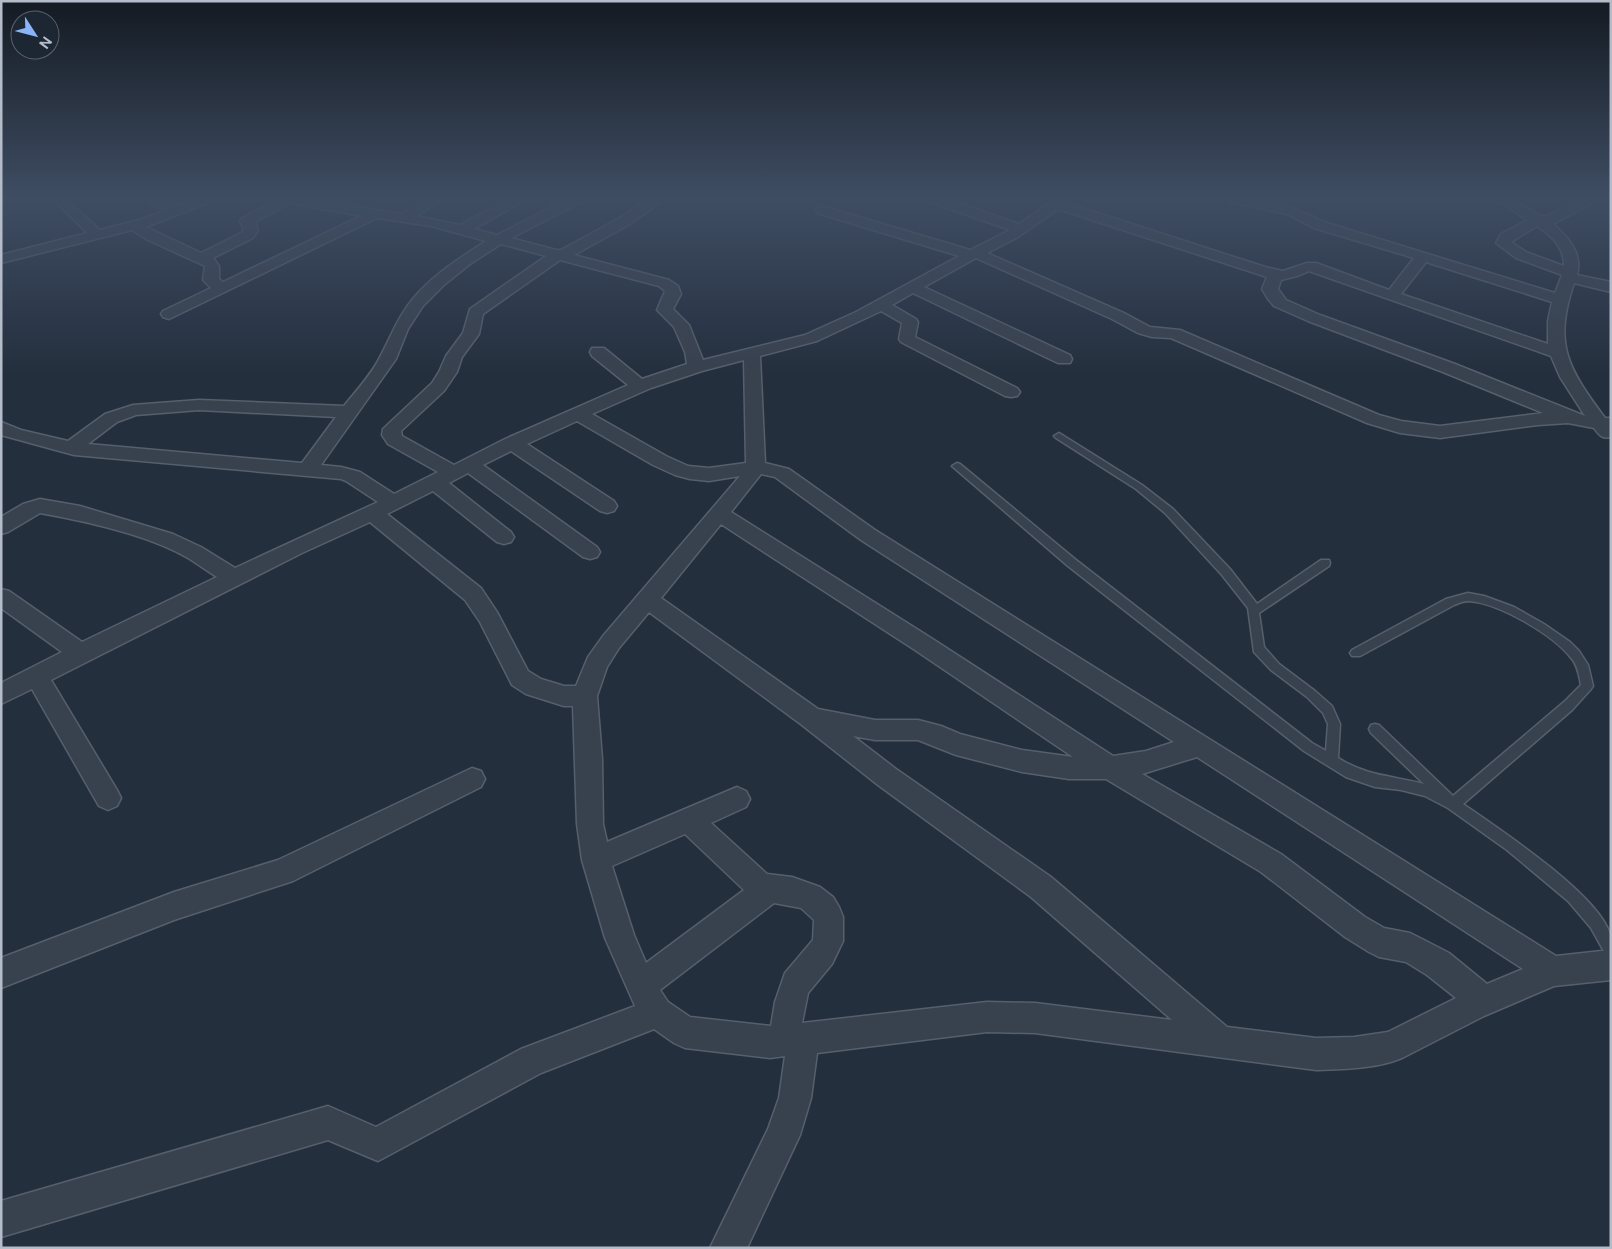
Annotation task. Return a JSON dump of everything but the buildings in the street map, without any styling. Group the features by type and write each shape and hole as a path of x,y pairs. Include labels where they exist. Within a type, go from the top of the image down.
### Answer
{"street":[{"path":"169,314 287,257"},
{"path":"307,470 388,359 393,340 409,313 426,292 472,257"},
{"path":"556,257 476,312 471,334 454,356 448,372 438,388 392,429 391,435 395,440 461,469 590,552"},
{"path":"573,257 631,273 671,287 673,294 665,310 680,325 693,352 696,367"},
{"path":"1,694 234,578 578,414 640,386 696,367 811,338 880,305 968,257"},
{"path":"982,257 1118,316 1144,330 1174,333 1373,419 1400,427 1440,432 1538,419 1568,417 1605,423"},
{"path":"1220,257 1276,274 1286,275 1310,266 1559,353"},
{"path":"1392,296 1422,257"},
{"path":"1427,257 1559,300"},
{"path":"1526,257 1569,275 1611,287"},
{"path":"1572,257 1569,275 1559,300 1555,325 1556,345 1562,363 1586,403 1605,423 1611,438"},
{"path":"201,258 208,261 212,266 211,280 221,288"},
{"path":"1276,274 1270,289 1273,296 1280,303 1314,318 1450,368 1568,417"},
{"path":"912,287 1064,359"},
{"path":"880,305 904,316 910,322 907,339 1011,392"},
{"path":"598,352 640,386"},
{"path":"752,354 756,467 611,642 596,664 585,696 589,759 590,824 596,860 620,938 649,999 684,1032 770,1042 987,1017 1035,1018 1316,1054 1354,1052 1391,1047 1484,1001 1553,971 1611,965"},
{"path":"71,448 111,418 133,410 199,405 348,412"},
{"path":"578,414 668,465 686,472 700,475 756,467 772,468 782,472 868,535 1553,971"},
{"path":"1,428 15,434 71,448 353,476 393,503"},
{"path":"512,444 607,506"},
{"path":"435,482 504,537"},
{"path":"1,527 30,509 40,506 80,513 166,538 194,552 234,578"},
{"path":"372,513 472,594 489,618 520,678 534,687 564,696 585,696"},
{"path":"718,513 923,644 1110,768 1271,863 1355,927 1379,942 1410,948 1438,964 1484,1001"},
{"path":"1,596 81,653"},
{"path":"647,599 811,718 887,777 1041,887 1221,1042"},
{"path":"36,676 108,798"},
{"path":"811,718 875,730 918,730 932,733 956,744 1022,761 1069,768 1110,768 1146,762 1200,745"},
{"path":"1,973 174,906 283,872 472,779"},
{"path":"596,860 738,799"},
{"path":"689,820 757,883 771,889 792,891 810,897 823,907 829,917 828,942 822,954 796,984 790,1002 795,1098 783,1135 728,1248"},
{"path":"1,1218 328,1123 378,1144 649,999 749,904 771,889"}],"lane":[{"path":"1059,436 1138,487 1168,511 1226,572 1253,607 1258,649 1275,667 1311,694 1328,710 1334,724 1332,761"},
{"path":"957,466 1072,564 1308,747 1351,773 1428,791 1453,804 1512,846 1573,896 1596,924 1611,950"},
{"path":"1254,611 1325,563"},
{"path":"1356,652 1450,602 1465,597 1486,600 1504,607 1548,632 1574,654 1584,670 1587,686 1568,706 1453,804"},
{"path":"1375,729 1453,804"}]}
